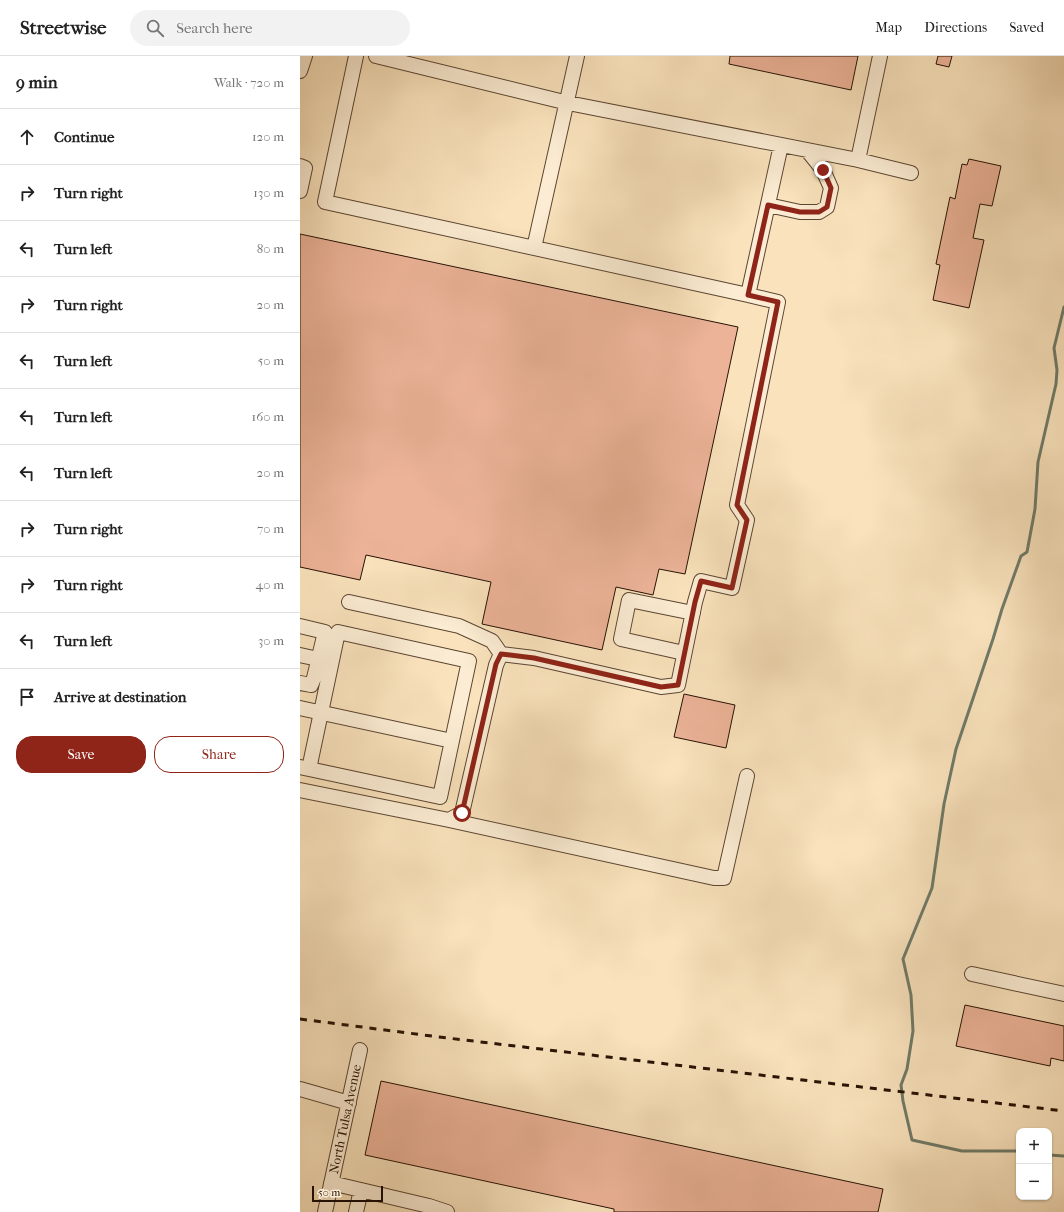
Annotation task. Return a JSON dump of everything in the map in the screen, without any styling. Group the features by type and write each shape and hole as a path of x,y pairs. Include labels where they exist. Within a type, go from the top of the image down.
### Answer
{"street":[{"path":"300,71 305,56"},
{"path":"350,602 458,626 492,641 501,654 534,658 661,687 678,685 701,581 732,588 747,520 737,505 778,302 324,202 356,56"},
{"path":"376,56 568,103 858,160 911,173"},
{"path":"534,248 568,103 577,56"},
{"path":"858,160 880,56"},
{"path":"748,295 781,145"},
{"path":"768,205 800,212 819,212 827,207 831,188 823,170 807,150"},
{"path":"300,166 305,168 300,191"},
{"path":"684,654 621,639 629,600 693,613"},
{"path":"300,626 325,632 311,685 300,683"},
{"path":"338,632 469,661 440,797 305,768 322,713 338,632"},
{"path":"449,820 462,813 496,664 501,654"},
{"path":"300,655 318,659"},
{"path":"300,708 452,741"},
{"path":"300,790 449,820 707,877 724,878 747,776"},
{"path":"972,974 1064,994"},
{"name":"North Tulsa Avenue","path":"325,1212 360,1050"},
{"path":"300,1089 349,1103"},
{"path":"332,1183 429,1206 447,1212"},
{"path":"356,1212 361,1190"}],"building":[{"path":"730,56 858,56 851,90 729,64"},
{"path":"938,56 952,56 949,67 936,64"},
{"path":"969,159 1001,166 992,206 980,204 973,238 984,240 969,308 933,300 940,265 936,264 950,197 955,199 962,164 967,165"},
{"path":"300,234 738,327 685,574 659,569 653,595 616,587 602,650 482,624 491,582 366,555 360,580 300,567"},
{"path":"684,694 735,705 726,748 674,737"},
{"path":"965,1005 1064,1026 1064,1061 1051,1058 1050,1066 956,1046"},
{"path":"381,1081 883,1189 878,1212 614,1212 614,1209 365,1155"}],"waterway":[{"path":"1016,1151 962,1151 912,1140 901,1085 907,1069 913,1031 911,995 903,959 932,888 944,804 956,749 1021,556 1027,552 1035,509 1038,462 1056,384 1057,370 1054,348 1064,307"},
{"path":"1052,1155 1064,1156"}],"railway":[{"path":"300,1019 439,1037 1064,1111"}],"route":[{"path":"462,813 496,664 501,654 534,658 661,687 678,685 695,602 701,581 732,588 747,520 737,505 778,302 748,295 768,205 800,212 819,212 827,207 831,188 823,170"}]}
